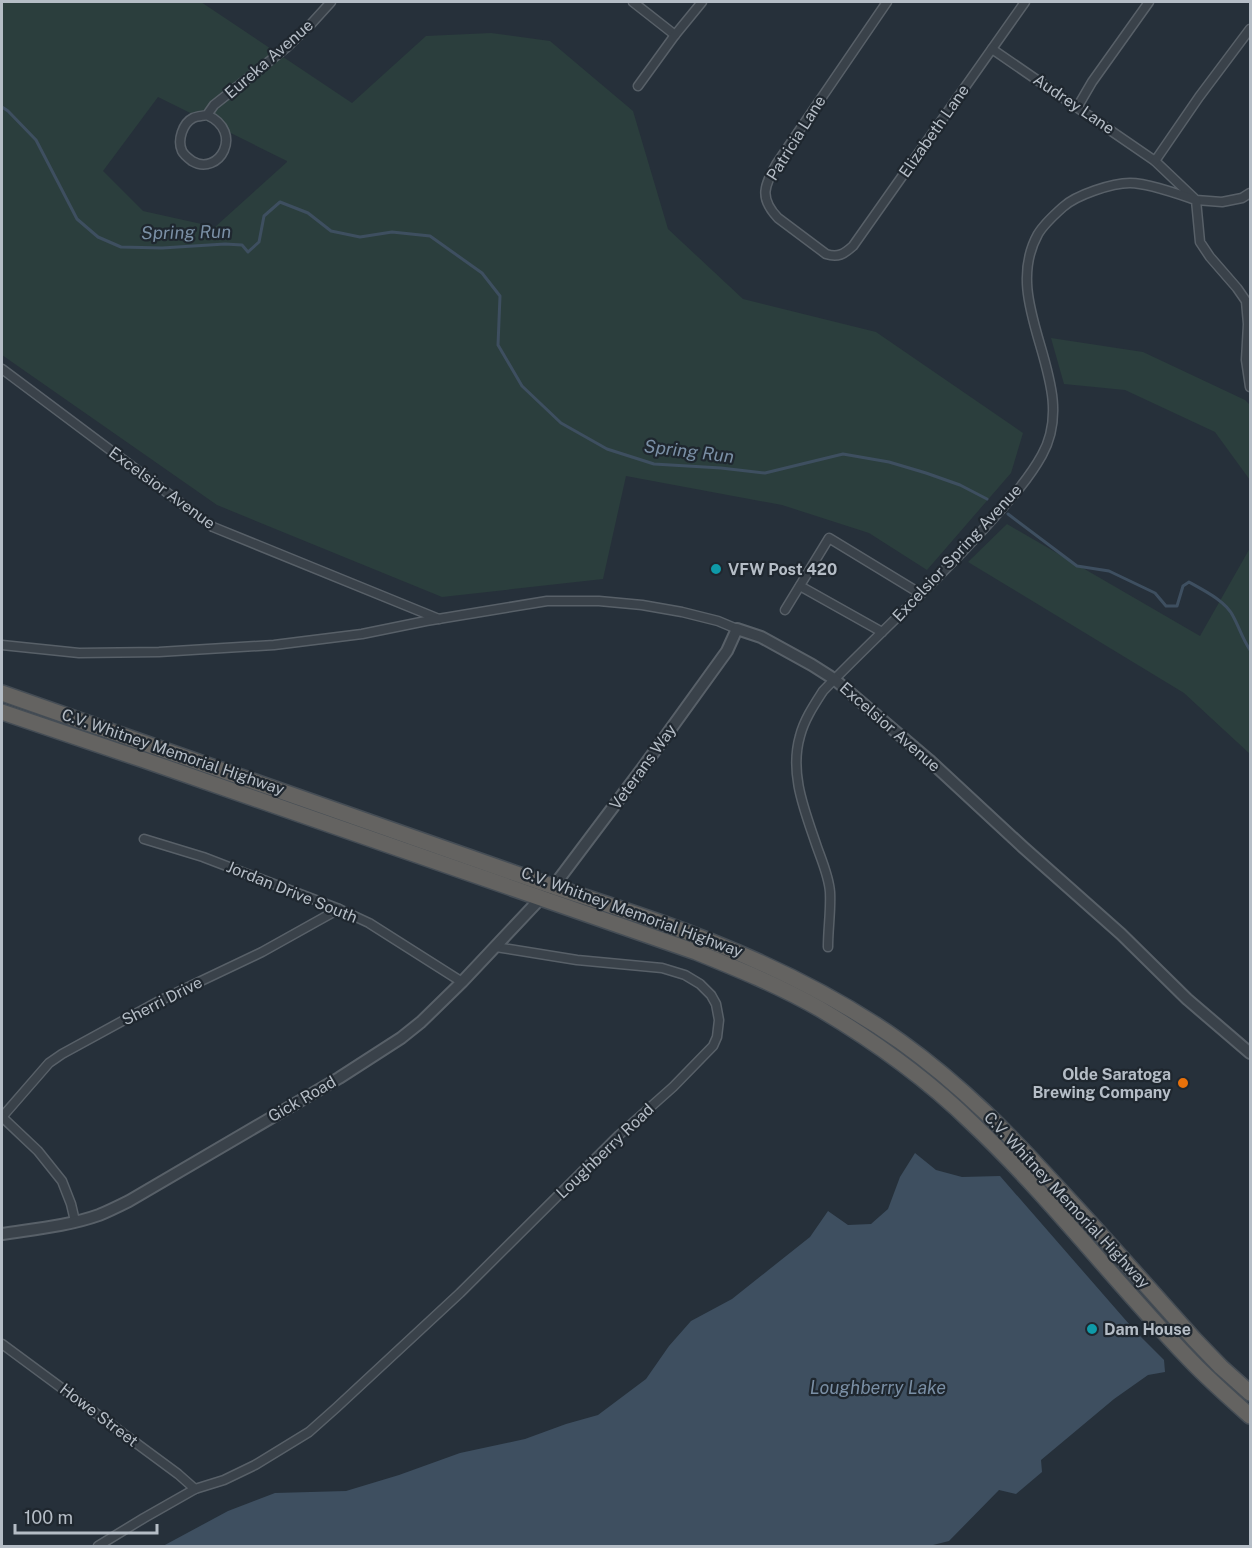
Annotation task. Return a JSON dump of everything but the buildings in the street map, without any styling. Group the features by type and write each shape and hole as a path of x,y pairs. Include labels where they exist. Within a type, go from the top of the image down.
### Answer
{"highway":[{"name":"C.V. Whitney Memorial Highway","path":"2,693 553,887 660,922 797,979 899,1040 967,1095 1010,1135 1194,1339 1251,1393"},
{"name":"C.V. Whitney Memorial Highway","path":"2,712 686,948 750,974 818,1008 890,1056 937,1092 980,1130 1021,1172 1176,1346 1251,1416"}],"street":[{"name":"Eureka Avenue","path":"207,115 217,120 224,129 227,138 225,150 217,160 208,164 198,164 188,159 182,151 181,133 186,125 193,118 207,115 214,105 286,48 331,2"},
{"path":"633,2 675,35"},
{"path":"638,86 702,2"},
{"name":"Patricia Lane","path":"838,256 826,254 778,218 771,211 765,192 768,180 777,163 887,2"},
{"name":"Elizabeth Lane","path":"838,256 846,253 853,246 1025,2"},
{"path":"1078,106 1092,82 1149,2"},
{"path":"1251,29 1155,160 1196,200 1200,242 1246,302 1248,324 1246,360 1251,387"},
{"name":"Audrey Lane","path":"992,49 1155,160"},
{"name":"Excelsior Spring Avenue","path":"828,947 830,891 800,794 795,756 800,735 823,691 960,555 1026,481 1043,453 1050,435 1054,406 1051,384 1031,317 1027,275 1031,250 1039,232 1069,202 1105,187 1130,183 1155,187 1196,200 1222,202 1242,198 1251,193"},
{"name":"Excelsior Avenue","path":"2,369 213,527 440,619"},
{"path":"785,610 829,538 921,594"},
{"path":"800,586 882,632"},
{"name":"Excelsior Avenue","path":"2,645 79,652 159,652 274,645 362,634 547,601 599,601 642,605 718,621 761,637 834,679 929,760 1121,934 1188,999 1251,1053"},
{"name":"Veterans Way","path":"540,898 553,887 644,766 728,651 737,629"},
{"name":"Jordan Drive South","path":"144,839 203,857 369,922 462,982"},
{"name":"Gick Road","path":"2,1234 75,1221 98,1215 129,1201 339,1078 401,1038 421,1022 496,947 540,898"},
{"name":"Sherri Drive","path":"2,1117 49,1063 62,1054 159,1001 262,952 339,909"},
{"name":"Loughberry Road","path":"98,1546 195,1490 224,1480 255,1465 309,1432 460,1293 619,1135 673,1087 713,1046 717,1037 719,1020 716,1004 700,984 685,975 662,968 577,960 496,947"},
{"path":"2,1117 38,1150 62,1181 75,1221"},
{"name":"Howe Street","path":"2,1344 178,1474 195,1490"}],"green space":[{"path":"2,2 201,2 352,103 426,36 491,33 550,41 633,111 668,229 743,299 876,332 1023,433 1011,473 927,570 869,533 782,505 626,476 603,579 442,597 217,505 2,355","holes":["158,97 287,161 215,227 143,211 103,171"]},
{"path":"1051,338 1143,352 1245,400 1250,405 1250,480 1215,432 1125,390 1064,384"},
{"path":"1007,524 1200,636 1250,548 1250,754 1184,693 968,562"}],"water":[{"name":"Loughberry Lake","path":"915,1153 936,1170 962,1177 1000,1176 1136,1332 1164,1360 1165,1372 1148,1375 1114,1399 1041,1460 1042,1472 1016,1494 999,1490 949,1541 929,1546 163,1546 228,1511 275,1493 346,1491 460,1453 525,1439 598,1415 646,1379 669,1346 691,1321 732,1299 810,1237 828,1211 848,1225 871,1224 888,1209 900,1177"}],"waterway":[{"name":"Spring Run","path":"2,107 36,140 77,219 98,237 121,247 162,248 225,244 242,245 248,252 259,242 264,216 280,202 308,213 331,231 360,237 392,232 430,236 482,273 500,296 498,345 522,386 561,423 607,449 654,464 765,473 843,454 889,462 926,473 960,485 987,499"},
{"name":"Spring Run","path":"1008,514 1077,566 1109,571 1155,593 1166,606 1177,606 1183,586 1189,582 1220,601 1230,611 1250,650"}],"place":[{"name":"VFW Post 420","path":"716,569"},
{"name":"Olde Saratoga Brewing Company","path":"1183,1083"},
{"name":"Dam House","path":"1092,1329"}]}
